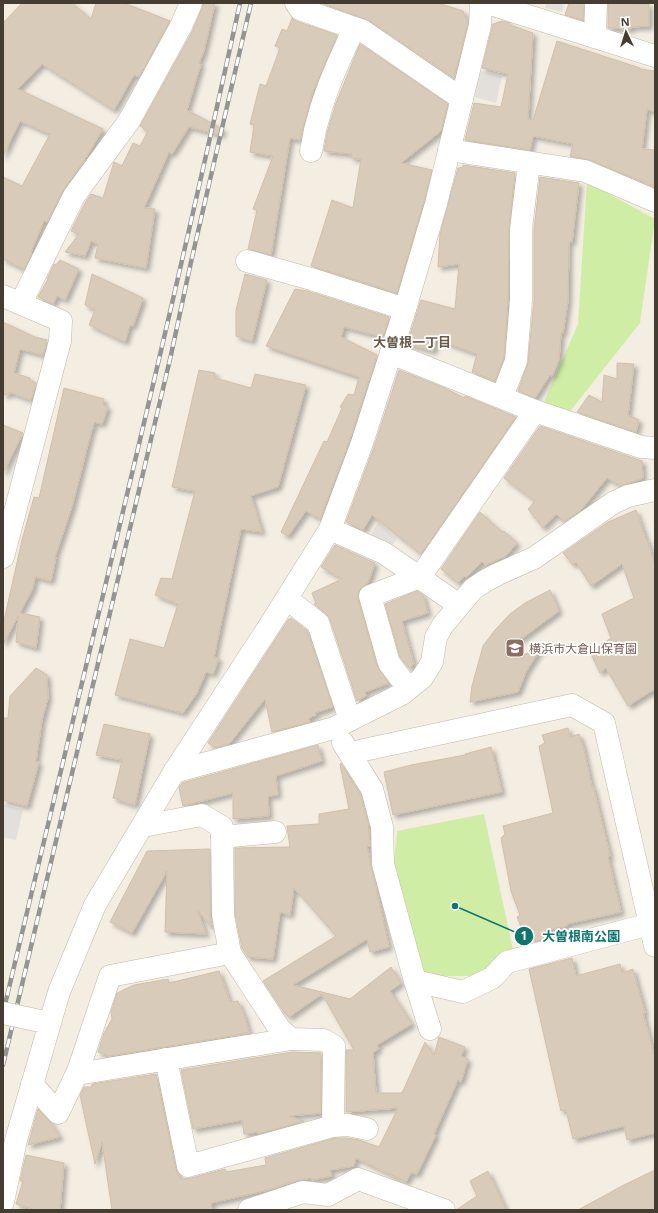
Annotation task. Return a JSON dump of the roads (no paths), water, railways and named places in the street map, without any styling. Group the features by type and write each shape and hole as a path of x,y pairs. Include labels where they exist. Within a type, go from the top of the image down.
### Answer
{"street":[{"path":"3,556 60,342 61,321 12,300 74,196 129,121 181,26 191,3"},
{"path":"296,3 300,10 363,31 462,99"},
{"path":"3,1202 16,1140 32,1084 45,1022 95,905 174,772 330,529 362,443 405,309 436,204 480,25 481,3"},
{"path":"488,3 655,56"},
{"path":"595,36 596,3"},
{"path":"311,151 316,124 324,101 354,28"},
{"path":"449,150 529,163 585,170 655,201"},
{"path":"502,397 516,361 521,300 521,229 529,163"},
{"path":"247,261 312,279 405,309"},
{"path":"391,353 535,410 641,448 655,448"},
{"path":"408,688 389,662 370,596 420,577 535,410"},
{"path":"174,772 342,724 402,694 422,678 432,662 436,637 443,625 473,589 485,581 534,558 613,503 628,496 655,490"},
{"path":"330,529 384,553 459,605"},
{"path":"286,599 318,623 350,753 372,789 382,827 383,864 415,981 430,1029"},
{"path":"350,753 572,705 604,724 653,938 507,962 492,978 463,992 415,981"},
{"path":"143,826 202,815 222,827 223,915 230,953 279,1028 291,1039"},
{"path":"222,837 274,832"},
{"path":"32,1084 58,1113 77,1074 110,976 230,953"},
{"path":"3,1013 45,1022"},
{"path":"77,1074 291,1039 324,1040 334,1046 333,1126"},
{"path":"166,1059 188,1166 333,1126 348,1125 367,1129"},
{"path":"249,1210 303,1192 328,1195 358,1179 444,1210"}],"railway":[{"path":"3,1013 154,382 240,3"},
{"path":"3,1065 171,355 251,3"}],"place":[{"name":"横浜市大倉山保育園","path":"515,648"},
{"name":"大曽根南公園","path":"455,906"}],"district":[{"name":"大曽根一丁目","path":"412,342"}]}
